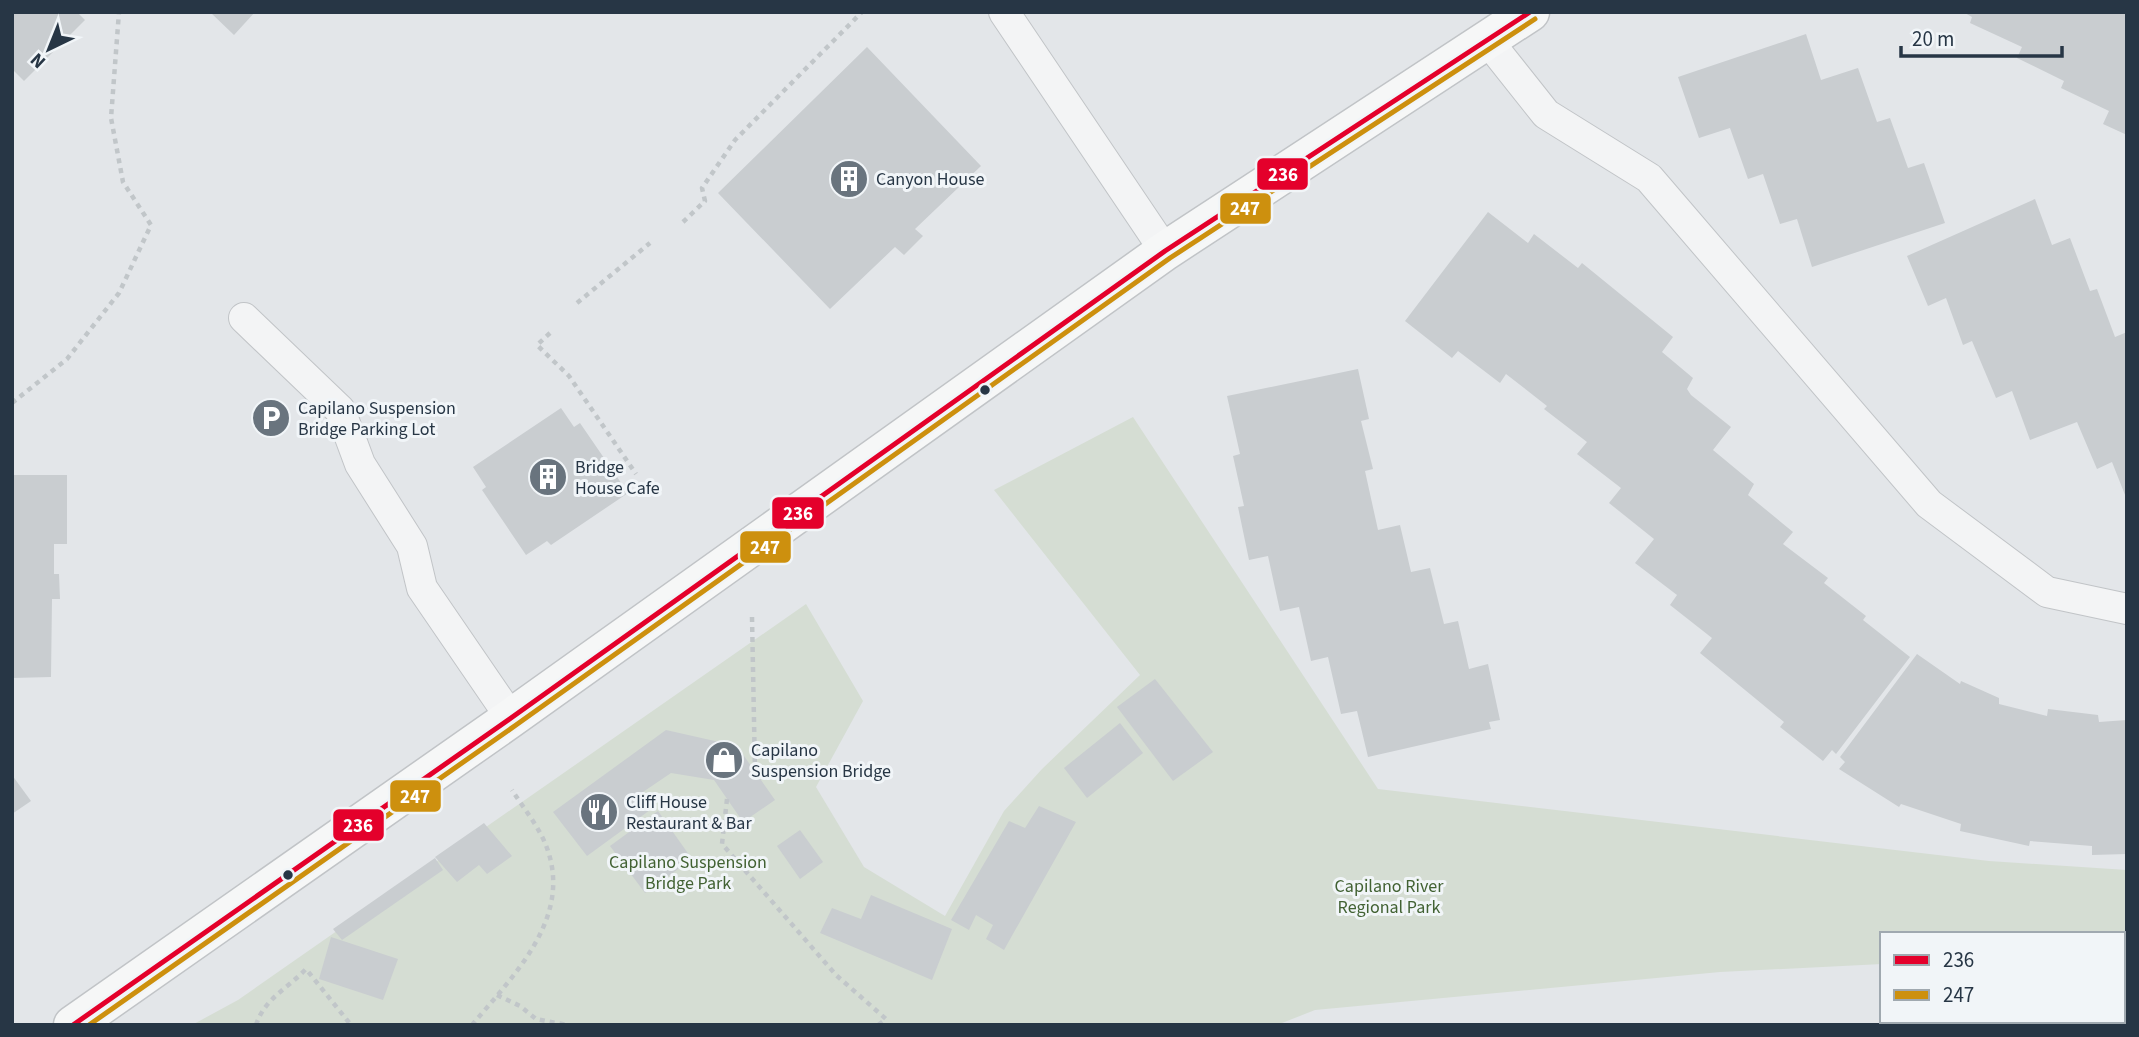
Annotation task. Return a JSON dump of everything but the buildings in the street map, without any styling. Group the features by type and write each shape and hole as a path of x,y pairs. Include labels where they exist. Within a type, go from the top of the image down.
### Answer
{"main road":[{"path":"73,1025 511,718 1165,250 1530,12"}],"lane":[{"path":"1004,12 1165,250"},
{"path":"1488,41 1546,114 1649,178 1929,504 2047,592 2118,610 2127,609"},
{"path":"244,318 340,410 360,464 412,547 422,588 511,718"}],"path":[{"path":"12,402 67,359 119,293 151,225 123,183 111,118 119,12"},
{"path":"683,222 705,201 702,188 735,140 862,12"},
{"path":"577,303 650,243"},
{"path":"550,333 537,345 569,376 636,474"},
{"path":"752,617 755,772"},
{"path":"472,1025 534,948 554,890 547,849 512,790"},
{"path":"727,799 722,844 836,975 886,1019 878,1025"},
{"path":"256,1025 263,1005 286,990 306,969 351,1025"},
{"path":"496,995 520,1006 536,1018 567,1025"}],"green space":[{"name":"Capilano Suspension Bridge Park","path":"1133,417 1378,789 1989,861 2127,870 2127,953 2125,932 1880,932 1880,964 1720,972 1315,1010 1277,1025 192,1025 238,1000 806,604 863,701 816,787 864,867 945,916 1004,811 1042,769 1140,675 994,490"}],"water":[{"path":"2127,1010 2127,1025 1883,1025 2125,1023"}],"transit line":[{"name":"236","path":"73,1025 511,718 1165,251 1530,12"},
{"name":"247","path":"89,1025 516,725 1170,258 1535,19"}],"place":[{"name":"Canyon House","path":"849,179"},
{"name":"Capilano Suspension Bridge Parking Lot","path":"271,418"},
{"name":"Bridge House Cafe","path":"548,477"},
{"name":"Capilano Suspension Bridge","path":"724,760"},
{"name":"Cliff House Restaurant & Bar","path":"599,812"}],"park label":[{"name":"Capilano River Regional Park","path":"1389,896"}]}
